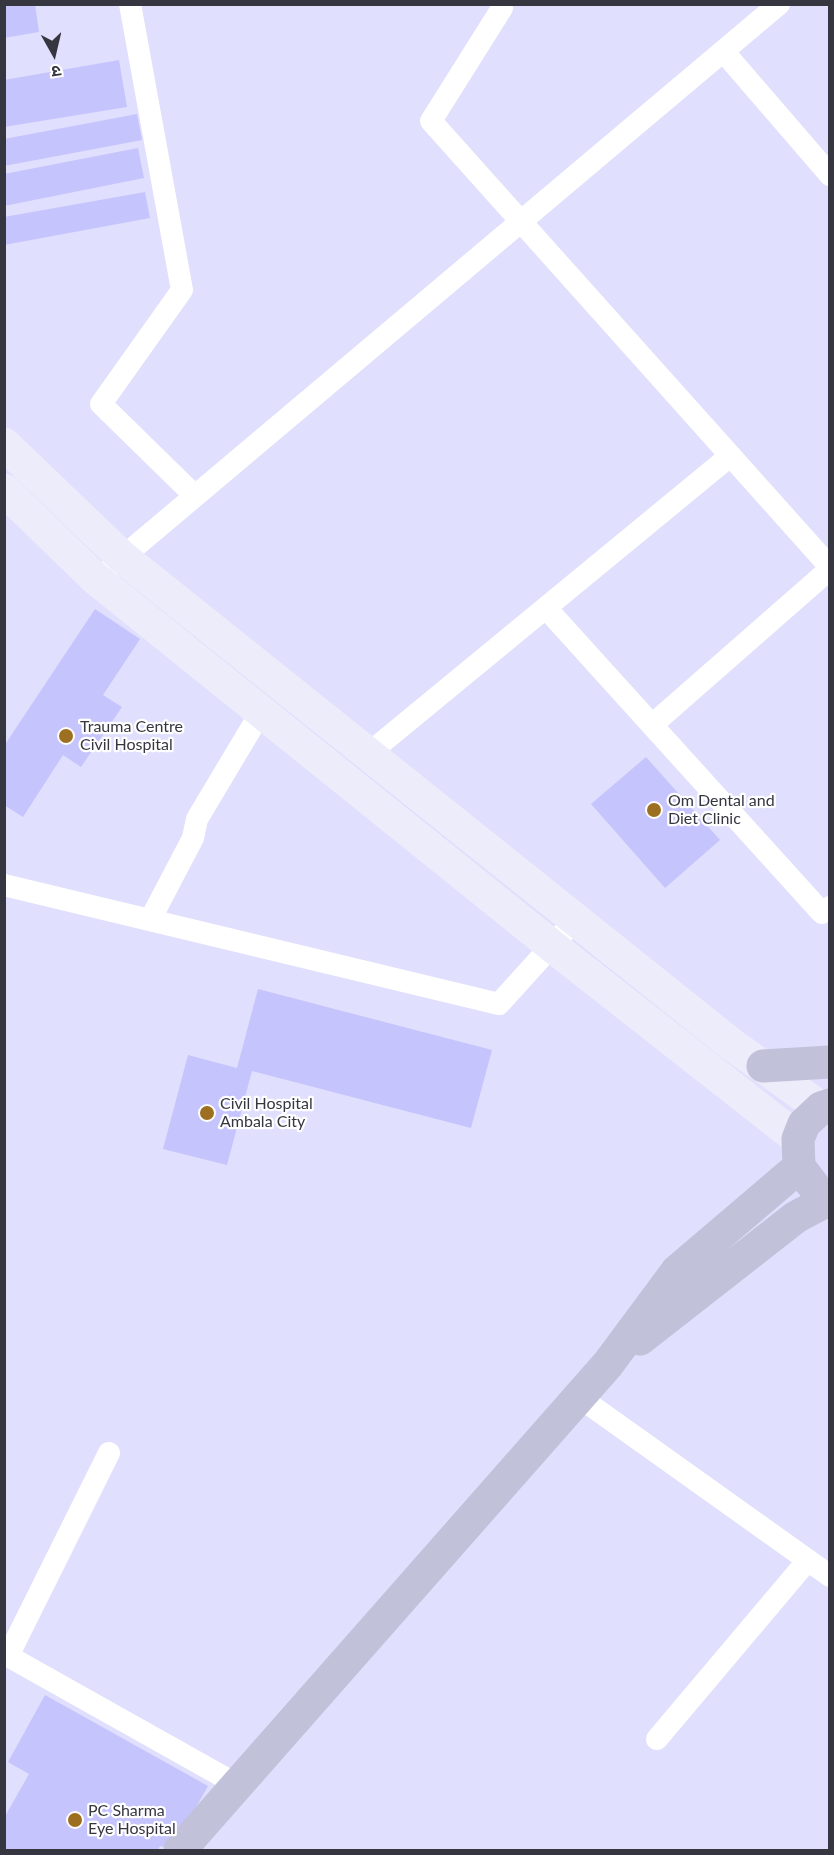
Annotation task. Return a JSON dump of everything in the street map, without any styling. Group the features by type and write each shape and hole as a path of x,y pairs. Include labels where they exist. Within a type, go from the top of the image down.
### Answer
{"main road":[{"path":"4,444 122,557 731,1044 825,1106 804,1124 798,1153 678,1271 608,1364 236,1784 180,1851"},
{"path":"4,490 96,579 552,946 798,1153 818,1192 830,1199"},
{"path":"763,1066 830,1062"},
{"path":"608,1364 796,1218 830,1199"}],"street":[{"path":"130,4 182,290 101,404 195,496"},
{"path":"501,4 502,9 431,121 830,568 651,725"},
{"path":"96,579 779,4"},
{"path":"723,51 830,175"},
{"path":"368,753 730,456"},
{"path":"546,608 822,913 830,907"},
{"path":"150,920 193,838 196,819 261,712"},
{"path":"4,885 499,1004 576,919"},
{"path":"579,1397 830,1576"},
{"path":"109,1453 8,1656 236,1784"},
{"path":"657,1738 808,1560"}],"building":[{"path":"4,4 35,4 39,32 4,38"},
{"path":"119,60 127,107 4,127 4,80"},
{"path":"137,114 142,140 4,166 4,139"},
{"path":"138,148 144,178 4,206 4,174"},
{"path":"145,192 150,218 4,245 4,217"},
{"path":"95,609 140,639 103,695 122,707 81,767 63,755 23,817 4,805 4,746"},
{"path":"646,757 720,840 665,888 591,804"},
{"path":"258,989 492,1050 471,1128 252,1071 227,1165 163,1149 188,1055 237,1068"},
{"path":"45,1695 208,1786 172,1850 160,1846 158,1850 4,1850 4,1818 29,1774 8,1762"}],"place":[{"name":"Trauma Centre Civil Hospital","path":"66,736"},
{"name":"Om Dental and Diet Clinic","path":"654,810"},
{"name":"Civil Hospital Ambala City","path":"207,1113"},
{"name":"PC Sharma Eye Hospital","path":"75,1820"}]}
